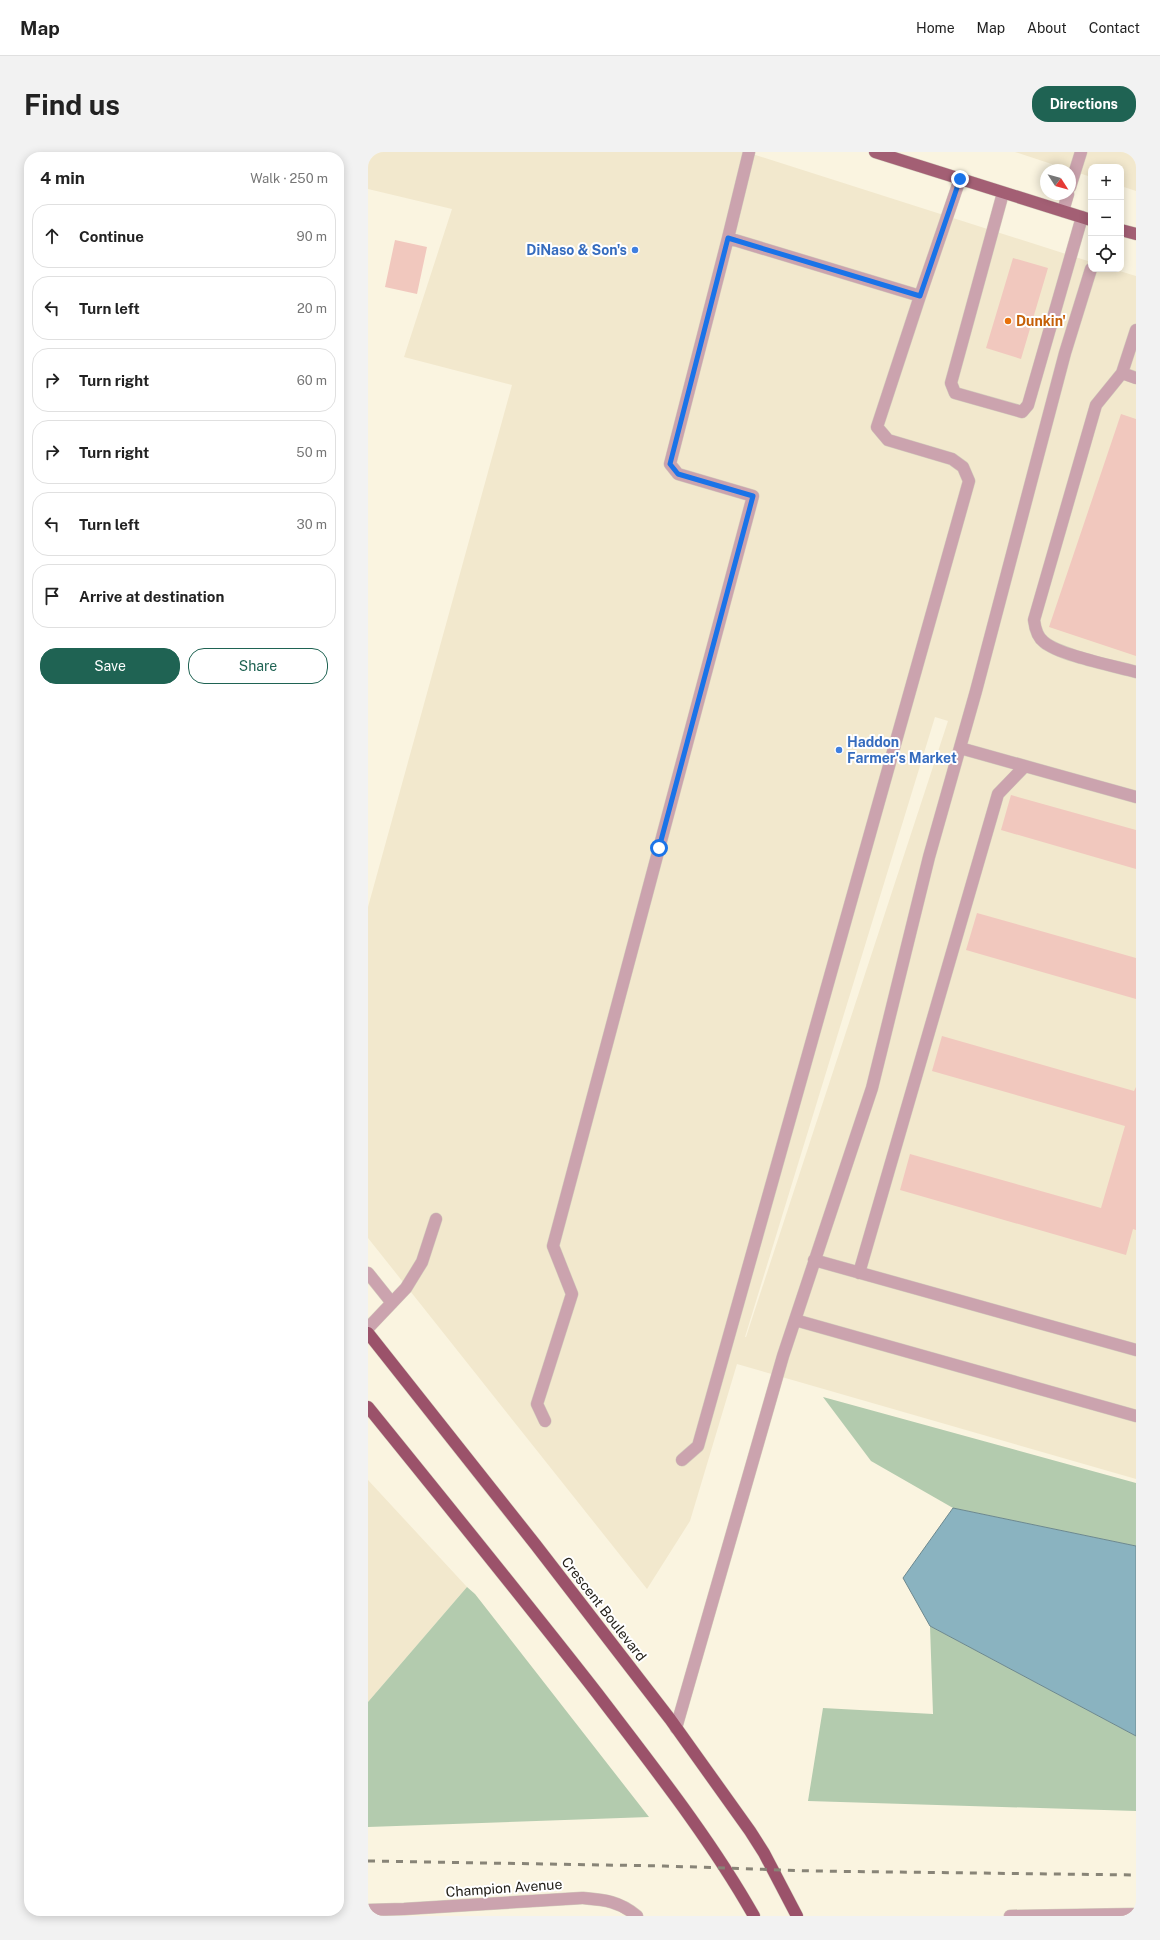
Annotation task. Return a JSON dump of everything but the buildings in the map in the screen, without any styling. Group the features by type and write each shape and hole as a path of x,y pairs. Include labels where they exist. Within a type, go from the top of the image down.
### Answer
{"highway":[{"name":"Crescent Boulevard","path":"368,1333 535,1544 676,1728 764,1853 797,1916"},
{"path":"368,1407 504,1574 646,1756 734,1880 754,1916"}],"main road":[{"path":"875,152 1086,219"},
{"path":"1124,231 1136,234"}],"street":[{"path":"545,1421 538,1404 572,1294 553,1246 753,496 678,474 670,464 749,152"},
{"path":"1075,164 1077,153"},
{"path":"682,1460 698,1446 969,481 963,467 952,459 888,440 877,427 960,179"},
{"path":"1004,193 951,383 955,393 1022,412 1028,405 1086,219"},
{"path":"1063,211 1066,200"},
{"path":"728,238 920,296"},
{"path":"676,1728 776,1378 872,1088 929,857 960,748 1065,353 1090,272"},
{"path":"1136,330 1122,374 1096,405 1034,620 1036,630 1042,642 1056,649 1136,672"},
{"path":"1122,374 1136,378"},
{"path":"960,748 1136,797"},
{"path":"859,1272 998,794 1025,766"},
{"path":"368,1328 406,1288 422,1262 436,1219"},
{"path":"814,1260 1136,1350"},
{"path":"368,1273 392,1303"},
{"path":"795,1320 1136,1416"},
{"name":"Champion Avenue","path":"368,1910 404,1910 582,1898 610,1900 629,1909 637,1916"},
{"path":"1010,1916 1136,1914"}],"shaded area":[{"path":"368,152 746,152 1088,261 1088,272 1123,272 1136,276 1136,1479 737,1364 690,1521 647,1589 368,1238 368,907 512,385 404,357 452,209 368,189","holes":["935,717 948,721 746,1337"]},
{"path":"1015,152 1136,152 1136,191 1124,187 1124,164 1088,164 1088,176 1076,172 1076,164 1051,164"},
{"path":"368,1480 467,1587 368,1702"}],"green space":[{"path":"823,1397 1136,1483 1136,1546 953,1508 871,1461"},
{"path":"467,1587 475,1594 649,1817 368,1827 368,1702"},
{"path":"930,1626 1136,1736 1136,1811 808,1801 823,1708 933,1714"}],"water":[{"path":"953,1508 1136,1546 1136,1736 930,1626 903,1578"}],"railway":[{"path":"368,1861 664,1866 813,1871 1136,1875"}],"place":[{"name":"DiNaso & Son's","path":"635,250"},
{"name":"Dunkin'","path":"1008,321"},
{"name":"Haddon Farmer's Market","path":"839,750"}],"route":[{"path":"659,848 753,496 678,474 670,464 728,238 920,296 960,179"}]}
